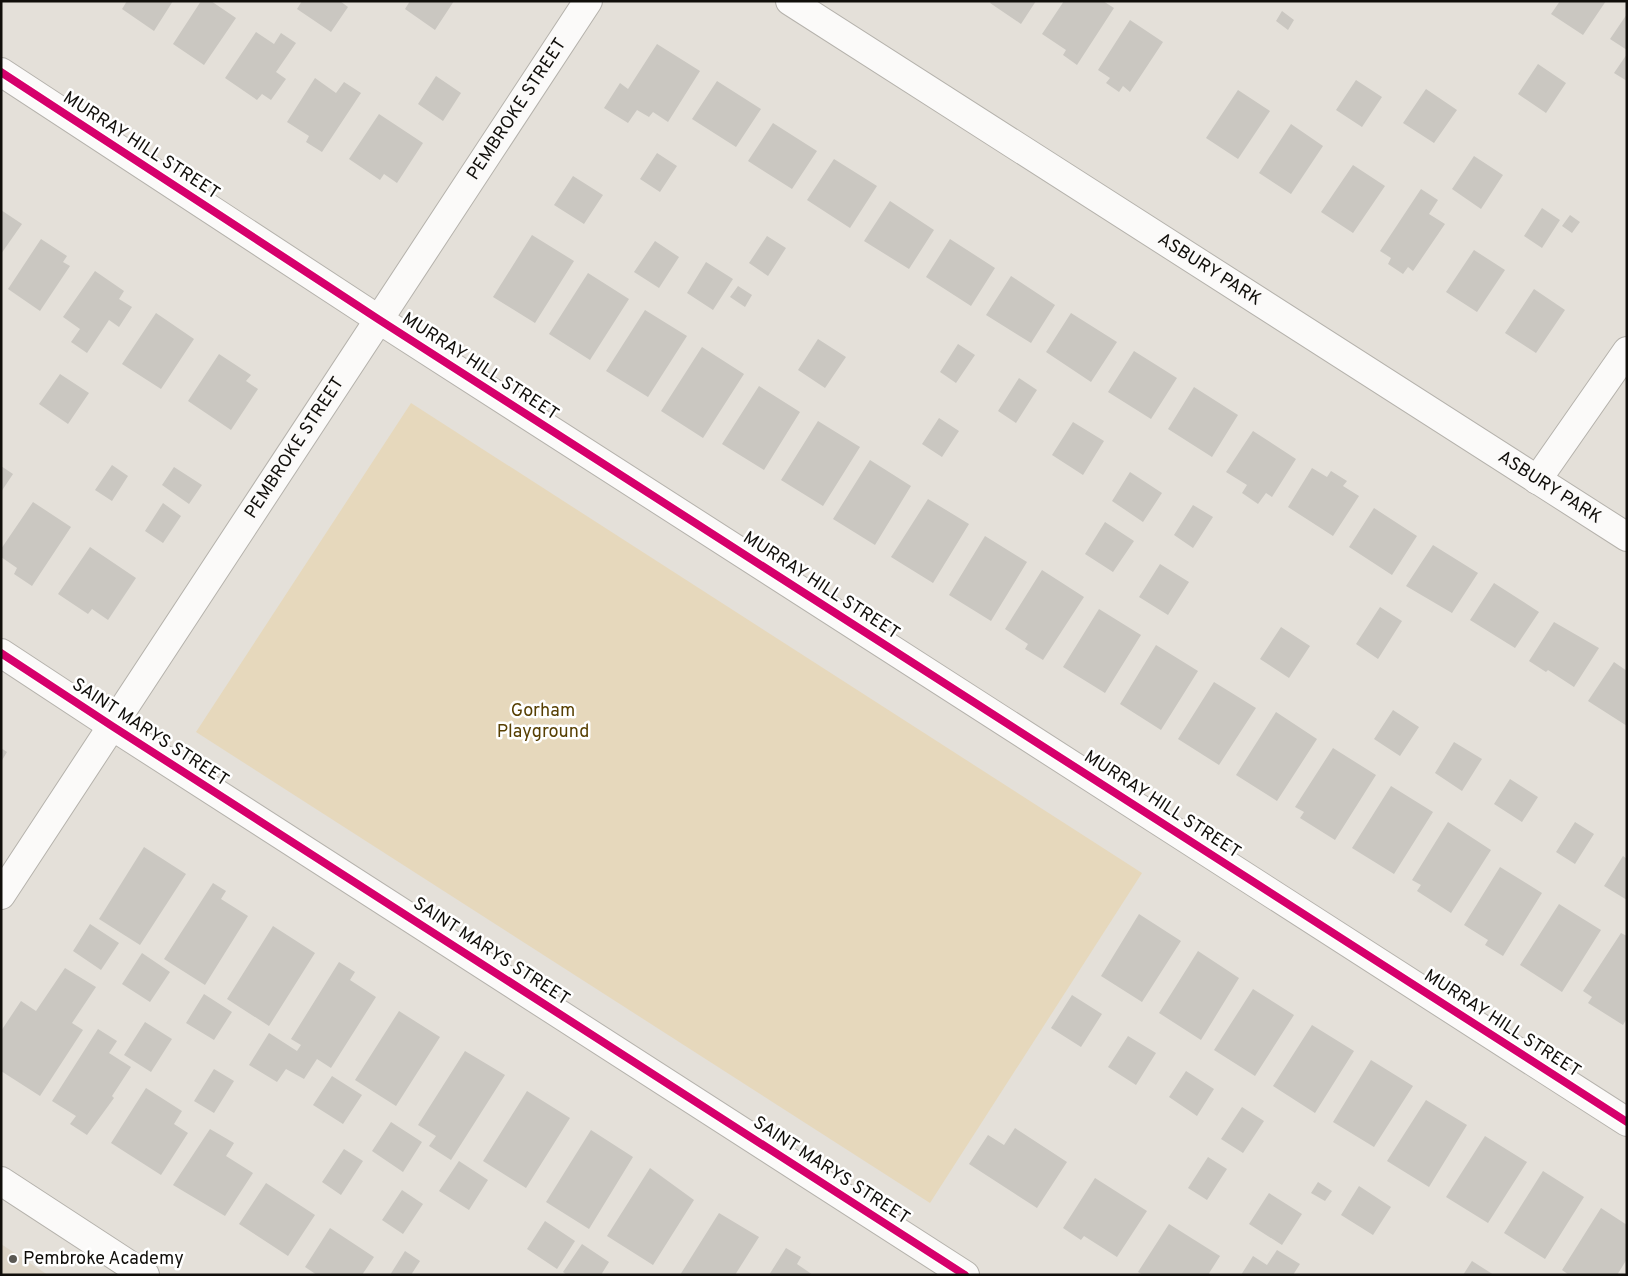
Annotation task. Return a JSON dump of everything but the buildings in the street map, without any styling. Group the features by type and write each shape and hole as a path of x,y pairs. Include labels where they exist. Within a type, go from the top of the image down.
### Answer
{"street":[{"name":"PEMBROKE STREET","path":"1,895 588,1"},
{"name":"ASBURY PARK","path":"790,1 1627,537"},
{"name":"MURRAY HILL STREET","path":"1,72 378,319 1627,1122"},
{"path":"1537,480 1627,351"},
{"name":"SAINT MARYS STREET","path":"1,652 112,726 965,1275"},
{"path":"1,1181 145,1275"}],"shaded area":[{"name":"Pembroke Academy","path":"1,1244 48,1275 1,1275"}],"green space":[{"name":"Gorham Playground","path":"411,403 1142,873 930,1203 196,732"}],"cycle path":[{"path":"1,72 378,319 1627,1122"},
{"path":"1,653 965,1275"}],"place":[{"name":"Pembroke Academy","path":"13,1259"}]}
